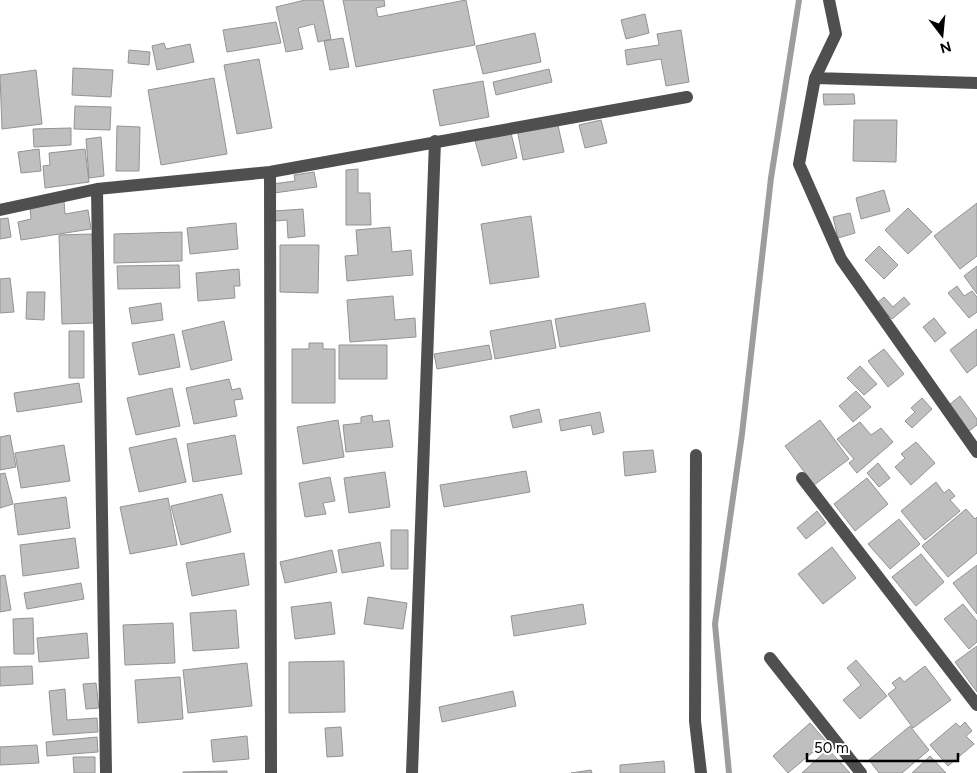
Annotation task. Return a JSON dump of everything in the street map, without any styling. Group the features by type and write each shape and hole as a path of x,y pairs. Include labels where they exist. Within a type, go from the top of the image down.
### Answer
{"street":[{"path":"829,0 836,34 815,78 799,164 840,259 977,452"},
{"path":"815,78 977,83"},
{"path":"0,210 97,189 270,172 687,97"},
{"path":"412,773 435,141"},
{"path":"270,172 271,773"},
{"path":"97,189 106,773"},
{"path":"696,455 695,721 701,773"},
{"path":"802,478 977,706"},
{"path":"770,658 862,773"}],"building":[{"path":"305,0 323,0 331,39 318,42 314,24 298,28 303,49 286,52 276,7"},
{"path":"343,0 384,0 385,6 376,8 378,17 466,0 475,45 356,67"},
{"path":"645,14 649,33 626,39 621,20"},
{"path":"276,22 281,43 227,52 223,30"},
{"path":"681,30 689,82 666,86 661,59 627,65 625,50 659,45 657,34"},
{"path":"535,33 541,62 483,74 476,46"},
{"path":"343,38 349,67 330,70 324,41"},
{"path":"164,43 166,49 190,44 194,62 157,70 152,46"},
{"path":"129,50 150,52 149,65 128,63"},
{"path":"259,59 272,128 237,134 224,65"},
{"path":"73,68 113,70 111,97 72,95"},
{"path":"549,69 552,82 496,95 493,82"},
{"path":"36,70 42,124 2,129 0,75"},
{"path":"214,78 227,154 161,165 148,90"},
{"path":"483,81 489,117 440,126 433,90"},
{"path":"823,94 854,94 855,104 824,105"},
{"path":"75,106 111,107 110,130 74,129"},
{"path":"601,120 607,143 585,148 579,125"},
{"path":"854,120 897,120 896,162 853,161"},
{"path":"557,121 564,152 523,160 517,129"},
{"path":"117,126 140,127 139,171 116,171"},
{"path":"71,128 71,145 34,147 33,129"},
{"path":"510,129 517,158 482,166 474,137"},
{"path":"101,137 104,176 89,178 86,139"},
{"path":"39,149 41,171 21,173 18,152"},
{"path":"85,149 89,182 45,188 43,166 50,165 49,153"},
{"path":"358,169 358,193 370,193 371,225 346,225 346,170"},
{"path":"314,172 317,187 274,193 272,184 295,181 294,175"},
{"path":"884,190 890,211 861,219 856,198"},
{"path":"64,201 65,214 88,210 91,229 21,240 18,222 31,219 30,207"},
{"path":"977,203 977,256 960,269 934,236"},
{"path":"908,208 932,232 908,254 885,230"},
{"path":"303,209 305,236 288,238 287,220 275,221 274,211"},
{"path":"850,213 855,233 838,238 833,217"},
{"path":"531,216 539,277 490,284 481,224"},
{"path":"8,218 11,237 0,239 0,219"},
{"path":"236,223 238,249 190,254 187,228"},
{"path":"390,227 392,252 411,250 413,275 347,281 345,256 358,255 356,230"},
{"path":"182,232 182,261 114,263 114,234"},
{"path":"92,234 94,323 62,324 59,235"},
{"path":"280,245 319,245 318,293 280,292"},
{"path":"879,246 898,265 884,279 865,260"},
{"path":"179,265 180,288 118,289 117,266"},
{"path":"977,266 977,294 964,276"},
{"path":"239,269 240,286 234,286 235,298 198,301 196,273"},
{"path":"10,278 14,312 0,313 0,279"},
{"path":"957,286 964,296 972,291 977,297 977,312 969,318 948,293"},
{"path":"27,292 45,292 44,320 26,319"},
{"path":"393,296 395,320 415,318 416,337 350,342 347,300"},
{"path":"884,297 893,307 904,297 910,304 892,319 877,303"},
{"path":"161,303 163,320 132,324 129,308"},
{"path":"645,303 650,331 560,347 555,319"},
{"path":"934,318 946,333 935,342 923,327"},
{"path":"551,320 556,348 495,359 490,331"},
{"path":"224,321 232,360 191,370 182,331"},
{"path":"977,329 977,365 967,373 950,350"},
{"path":"69,331 84,331 84,378 69,378"},
{"path":"174,334 180,367 139,375 132,343"},
{"path":"309,343 323,343 323,349 335,349 335,403 292,403 292,349 309,349"},
{"path":"339,345 387,345 387,379 339,379"},
{"path":"489,345 492,359 437,369 434,354"},
{"path":"884,349 904,374 888,387 868,361"},
{"path":"860,366 877,384 864,395 847,378"},
{"path":"229,379 232,390 240,388 243,399 234,400 237,416 194,424 186,388"},
{"path":"79,383 82,402 17,412 14,393"},
{"path":"172,388 180,426 136,435 127,398"},
{"path":"856,391 871,407 853,422 839,406"},
{"path":"960,396 977,419 977,425 969,431 949,405"},
{"path":"922,398 932,409 912,428 905,421 915,412 911,408"},
{"path":"539,409 542,422 513,428 510,416"},
{"path":"600,412 604,432 593,435 591,425 561,431 559,420"},
{"path":"372,415 373,422 389,420 393,447 346,452 343,425 361,423 361,417"},
{"path":"338,420 344,457 303,464 297,427"},
{"path":"820,420 849,459 814,485 785,446"},
{"path":"860,422 871,435 881,428 893,442 857,473 849,463 854,459 837,439"},
{"path":"10,435 16,467 0,470 0,437"},
{"path":"235,435 242,474 193,482 187,444"},
{"path":"176,438 186,482 139,492 129,448"},
{"path":"916,442 935,463 911,485 895,467 905,458 901,454"},
{"path":"64,445 70,481 21,488 15,453"},
{"path":"653,450 656,472 625,476 623,452"},
{"path":"878,463 890,478 879,487 867,473"},
{"path":"526,471 530,492 444,507 440,485"},
{"path":"385,472 390,507 349,513 344,478"},
{"path":"5,473 13,504 0,508 0,474"},
{"path":"330,477 335,501 323,503 326,514 305,517 299,483"},
{"path":"867,478 888,504 855,531 834,504"},
{"path":"936,482 944,493 949,489 955,496 950,500 960,511 925,540 901,511"},
{"path":"222,494 231,532 181,545 171,506"},
{"path":"66,497 70,528 18,535 14,504"},
{"path":"168,498 177,545 130,554 120,507"},
{"path":"966,509 975,519 977,517 977,553 948,577 922,546"},
{"path":"817,511 826,523 806,539 797,528"},
{"path":"899,519 920,544 890,569 868,544"},
{"path":"391,530 408,530 408,569 391,569"},
{"path":"75,538 79,568 23,576 20,545"},
{"path":"380,542 384,566 342,573 338,550"},
{"path":"832,547 856,578 823,604 798,574"},
{"path":"332,550 337,572 285,583 280,562"},
{"path":"244,553 249,585 192,596 186,563"},
{"path":"921,554 944,582 916,606 892,577"},
{"path":"977,565 977,614 953,583"},
{"path":"5,575 11,610 0,612 0,576"},
{"path":"81,583 84,599 27,609 24,593"},
{"path":"368,597 407,603 403,629 364,624"},
{"path":"331,602 335,634 295,639 291,607"},
{"path":"583,604 586,624 514,636 511,616"},
{"path":"963,604 977,621 977,642 969,649 944,619"},
{"path":"236,610 239,648 193,651 190,613"},
{"path":"33,618 34,654 14,654 13,619"},
{"path":"173,623 175,663 125,665 123,625"},
{"path":"87,633 89,658 39,662 37,638"},
{"path":"977,646 977,692 955,662"},
{"path":"856,660 887,696 860,719 843,700 861,685 847,668"},
{"path":"344,661 345,712 289,713 289,662"},
{"path":"247,663 252,706 188,713 183,670"},
{"path":"32,666 33,684 0,686 0,667"},
{"path":"925,666 951,700 913,728 888,694 896,688 892,683 900,677 904,682"},
{"path":"180,677 183,719 138,723 135,680"},
{"path":"96,683 99,708 86,709 83,684"},
{"path":"65,689 67,720 97,718 98,732 53,735 49,691"},
{"path":"513,691 516,706 442,722 439,707"},
{"path":"965,722 972,731 966,736 974,744 948,766 930,745 956,723 960,727"},
{"path":"810,723 826,741 788,773 773,756"},
{"path":"910,726 929,750 902,773 879,773 869,760"},
{"path":"341,727 343,756 327,757 325,728"},
{"path":"247,736 249,759 213,762 211,740"},
{"path":"97,737 98,752 47,756 46,742"},
{"path":"37,745 39,763 0,765 0,747"},
{"path":"828,749 850,773 802,773"},
{"path":"930,756 946,773 912,773"},
{"path":"73,757 95,757 95,773 74,773"},
{"path":"664,761 665,773 620,773 620,765"},
{"path":"591,770 592,773 571,773"},
{"path":"227,771 227,773 183,773 183,772"}],"waterway":[{"path":"729,773 715,624 742,434 771,178 799,0"}]}
